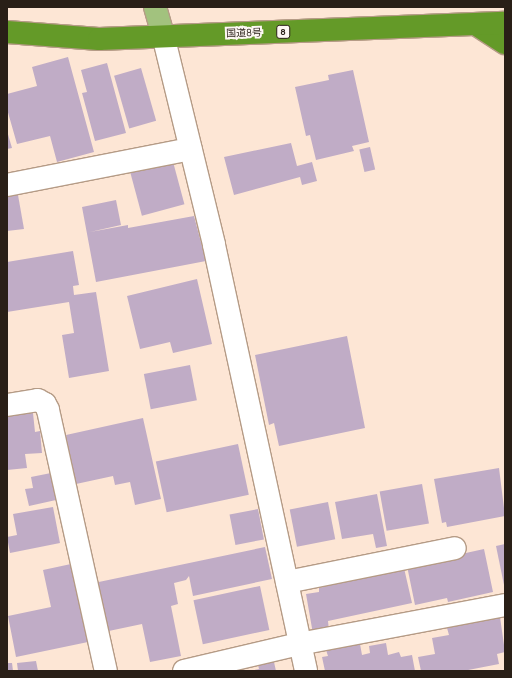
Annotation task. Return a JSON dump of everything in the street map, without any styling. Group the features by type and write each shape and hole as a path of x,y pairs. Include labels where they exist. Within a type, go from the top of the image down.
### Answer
{"highway":[{"name":"国道8号","path":"7,32 99,39 163,35 505,23"},
{"path":"477,25 505,43"}],"main road":[{"path":"155,7 163,35"}],"street":[{"path":"163,35 214,245 306,671"},
{"path":"7,184 190,149"},
{"path":"7,405 38,400 45,404 48,410 106,671"},
{"path":"287,582 455,548"},
{"path":"184,671 299,644 505,605"}],"building":[{"path":"68,57 94,152 57,162 50,136 17,144 7,109 7,94 37,86 32,67"},
{"path":"107,63 126,133 95,141 82,93 87,92 81,70"},
{"path":"141,68 156,121 129,129 114,76"},
{"path":"353,70 369,142 352,146 354,151 316,160 310,135 306,136 295,87 329,80 328,75"},
{"path":"7,131 12,148 7,149"},
{"path":"291,143 297,166 312,162 317,181 302,185 300,177 234,195 224,157"},
{"path":"370,147 375,169 364,172 359,149"},
{"path":"172,158 184,204 142,216 129,169"},
{"path":"18,195 24,229 7,231 7,196"},
{"path":"116,200 121,225 90,232 128,225 128,228 194,216 206,261 96,282 82,207"},
{"path":"73,251 79,285 73,286 74,295 96,292 109,371 69,378 62,335 74,333 69,302 7,312 7,262"},
{"path":"197,279 212,344 173,353 170,342 140,349 127,296"},
{"path":"347,336 365,428 279,446 274,423 269,425 255,355"},
{"path":"190,365 197,400 151,409 144,374"},
{"path":"33,413 35,432 40,431 42,453 25,454 27,468 7,470 7,416"},
{"path":"143,418 161,499 135,505 130,482 115,485 113,476 76,484 66,435"},
{"path":"238,444 249,495 167,512 156,461"},
{"path":"499,468 505,516 447,527 446,522 442,523 434,479"},
{"path":"51,473 56,500 29,506 25,489 33,488 31,477"},
{"path":"422,484 429,523 387,531 380,491"},
{"path":"377,494 387,546 376,548 373,534 342,539 335,502"},
{"path":"328,502 335,539 297,547 290,509"},
{"path":"53,507 60,543 10,553 7,537 17,535 13,514"},
{"path":"258,509 264,539 235,545 230,515"},
{"path":"505,544 505,585 504,585 496,546"},
{"path":"265,547 272,579 193,596 189,576 186,580 174,583 178,604 171,606 181,656 150,662 142,624 104,632 94,583"},
{"path":"484,549 493,592 448,602 447,598 415,605 407,566"},
{"path":"71,564 88,642 16,657 8,616 51,607 43,570"},
{"path":"404,568 412,603 328,621 329,631 313,634 306,594 319,592 319,588"},
{"path":"260,586 269,630 203,644 193,600"},
{"path":"500,617 505,652 497,654 499,664 463,671 421,671 418,657 435,654 432,638 449,635 447,628"},
{"path":"386,643 388,655 399,652 401,657 412,655 415,671 325,671 322,657 328,656 326,650 360,644 362,655 370,653 369,646"},
{"path":"36,661 38,671 18,671 17,663"},
{"path":"274,662 276,671 250,671 259,669 258,665"},
{"path":"7,663 12,663 13,671 7,671"}]}
